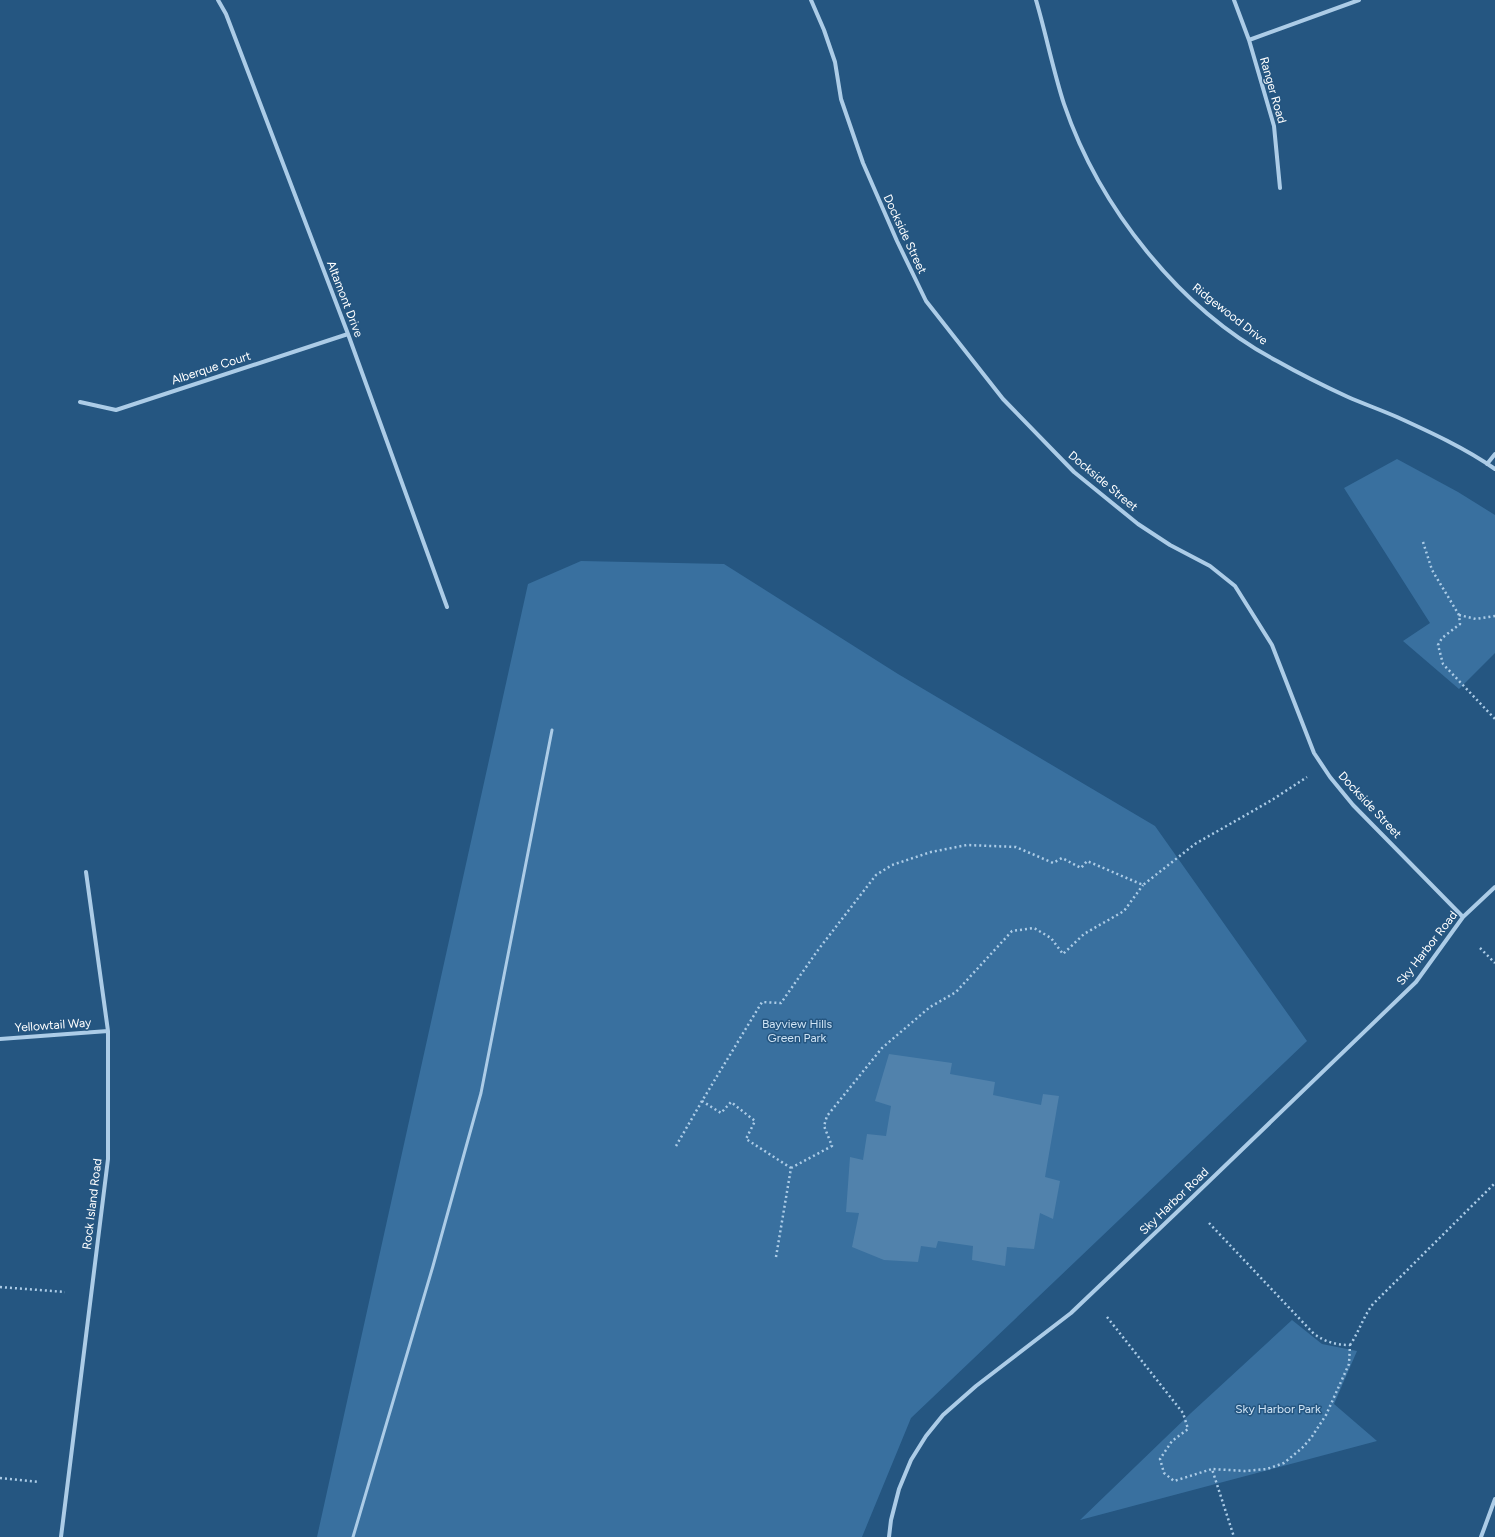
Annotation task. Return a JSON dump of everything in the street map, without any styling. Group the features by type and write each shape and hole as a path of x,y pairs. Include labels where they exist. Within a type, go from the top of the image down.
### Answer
{"street":[{"name":"Altamont Drive","path":"218,0 226,14 348,334 447,607"},
{"name":"Dockside Street","path":"811,0 835,62 842,99 863,164 897,242 926,301 1003,399 1074,472 1138,524 1170,545 1210,566 1235,586 1272,645 1314,753 1330,777 1353,805 1463,917"},
{"name":"Ridgewood Drive","path":"1036,0 1064,104 1081,145 1101,185 1125,223 1150,256 1178,286 1208,313 1241,338 1275,360 1349,397 1396,416 1443,438 1495,469"},
{"name":"Ranger Road","path":"1234,0 1249,40 1274,126 1280,188"},
{"path":"1249,40 1359,0"},
{"name":"Alberque Court","path":"80,402 116,410 348,334"},
{"path":"1487,464 1495,454"},
{"name":"Rock Island Road","path":"61,1537 108,1159 108,1031 86,872"},
{"name":"Sky Harbor Road","path":"889,1537 891,1520 899,1489 911,1460 926,1436 943,1415 976,1386 1071,1313 1176,1213 1416,982 1463,917 1495,887"},
{"name":"Yellowtail Way","path":"0,1039 108,1031"},
{"path":"1481,1537 1495,1499"}],"lane":[{"path":"353,1537 433,1266 481,1093 552,730"}],"path":[{"path":"1423,542 1432,570 1459,615 1460,624 1442,638 1438,645 1443,664 1495,719"},
{"path":"1459,615 1476,620 1495,616"},
{"path":"791,1168 832,1146 824,1126 826,1116 882,1048 930,1007 956,992 1012,931 1034,928 1051,938 1063,954 1084,934 1124,911 1143,884 1195,844 1272,800 1310,775"},
{"path":"676,1146 762,1002 781,1003 818,950 876,875 892,865 931,852 967,845 1016,847 1053,864 1062,858 1081,868 1087,861 1143,884"},
{"path":"1480,948 1495,964"},
{"path":"702,1101 721,1113 731,1102 755,1121 746,1139 791,1168"},
{"path":"776,1257 791,1168"},
{"path":"1107,1317 1183,1413 1188,1429 1172,1441 1160,1459 1164,1473 1174,1481 1212,1469 1245,1471 1267,1469 1284,1463 1302,1448 1311,1438 1326,1415 1349,1364 1350,1346 1358,1332 1364,1316 1373,1304 1495,1183"},
{"path":"1209,1223 1314,1334 1324,1341 1336,1345 1350,1346"},
{"path":"0,1287 65,1292"},
{"path":"1212,1469 1234,1537"},
{"path":"0,1478 39,1482"}],"green space":[{"path":"1397,459 1458,492 1495,515 1495,653 1459,689 1403,641 1430,623 1344,488"},
{"name":"Bayview Hills Green Park","path":"581,561 724,564 898,674 1155,826 1307,1041 911,1418 862,1537 317,1537 528,584"},
{"name":"Sky Harbor Park","path":"1292,1320 1322,1344 1357,1351 1334,1404 1377,1441 1080,1520 1191,1413"}],"building":[{"path":"889,1054 952,1063 950,1074 995,1082 993,1095 1041,1105 1043,1094 1059,1096 1045,1177 1060,1181 1053,1219 1040,1213 1034,1249 1007,1247 1005,1266 972,1260 973,1246 938,1241 936,1248 921,1246 918,1262 884,1260 852,1247 859,1213 846,1212 850,1157 863,1160 867,1134 886,1136 891,1106 875,1101"}]}
